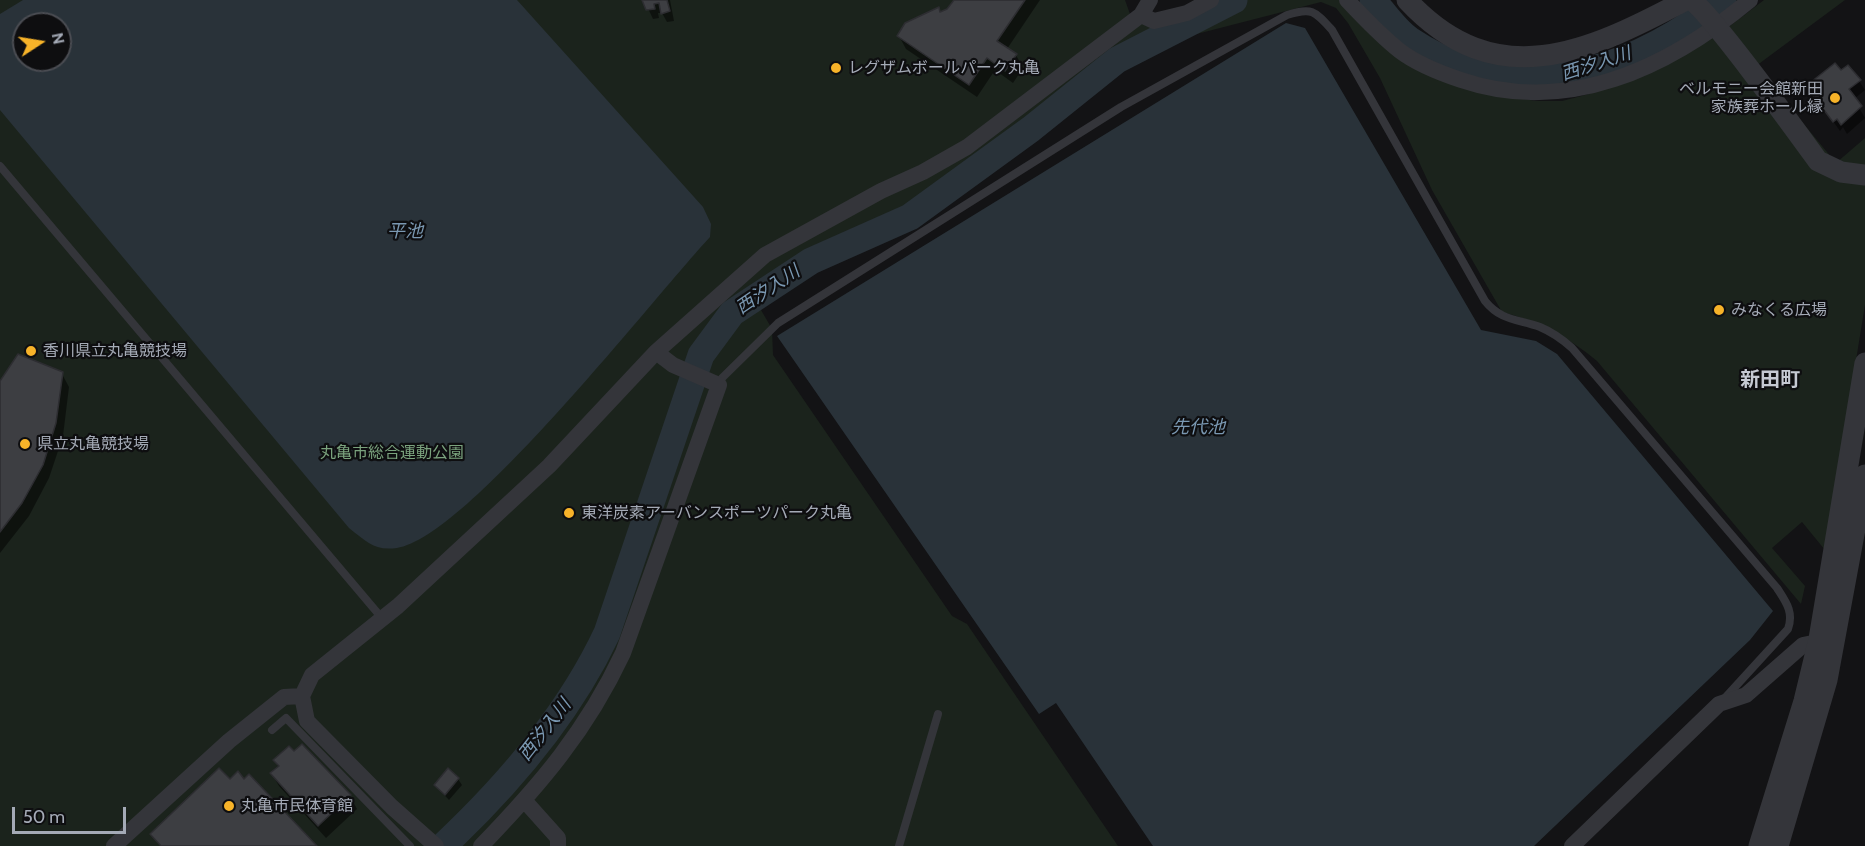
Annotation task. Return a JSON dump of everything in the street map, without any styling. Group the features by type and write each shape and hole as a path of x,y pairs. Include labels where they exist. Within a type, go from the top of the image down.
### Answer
{"street":[{"path":"436,846 392,807 307,721 302,696 312,675 381,617 398,606 549,466 656,352 765,255 967,147 1141,15 1150,0"},
{"path":"1141,15 1154,21 1187,13 1211,0"},
{"path":"1407,0 1420,14 1454,40 1498,54 1538,57 1580,49 1618,35 1692,0 1717,27 1818,161 1841,172 1865,175"},
{"path":"1356,3 1400,51 1442,74 1471,84 1517,94 1541,94 1587,88 1644,67 1717,27 1750,0"},
{"path":"481,846 524,800 581,732 606,689 623,653 719,386 673,365 656,352"},
{"path":"1778,846 1824,691 1827,640 1859,430 1865,363"},
{"path":"1759,846 1804,701 1827,640 1865,475"},
{"path":"1572,846 1719,704 1746,695 1803,645 1827,640"},
{"path":"114,846 247,726 284,697 302,696"},
{"path":"524,800 558,837 558,846"}],"lane":[{"path":"719,386 722,378 778,323 1121,107 1287,15 1304,9 1317,13 1332,30 1490,308 1496,314 1558,336 1572,348 1777,588 1788,604 1792,617 1788,629 1719,704"},
{"path":"0,166 381,617"},
{"path":"899,846 938,714"},
{"path":"272,730 286,718 410,846"}],"green space":[{"name":"丸亀市総合運動公園","path":"0,0 1125,0 1130,14 1177,12 1201,0 1344,0 1424,69 1488,93 1536,101 1562,101 1589,94 1726,29 1764,0 1845,0 1756,66 1836,163 1865,138 1865,305 1825,550 1802,522 1772,548 1805,586 1801,604 1597,361 1575,344 1552,331 1502,312 1432,190 1380,78 1348,23 1336,8 1321,2 1123,53 904,211 870,226 757,303 772,329 773,355 952,616 967,624 1118,846 121,846 114,839 106,846 0,846"}],"water":[{"name":"平池","path":"23,0 517,0 703,207 711,224 710,237 559,411 468,504 428,534 397,548 376,547 349,528 0,110 0,14"},
{"name":"先代池","path":"1286,23 1305,28 1481,330 1536,341 1557,354 1773,611 1750,640 1534,846 1153,846 1056,703 1039,714 777,336"}],"building":[{"path":"642,0 667,0 670,11 661,14 659,3 654,4 655,9 646,10"},
{"path":"954,0 1025,0 997,41 1017,54 1005,71 987,58 969,85 897,36 905,23 939,7 940,12 947,9"},
{"name":"ベルモニー会館新田 家族葬ホール縁","path":"1835,63 1841,70 1848,65 1861,80 1849,89 1862,106 1841,125 1837,119 1833,122 1806,86"},
{"name":"県立丸亀競技場","path":"18,354 63,372 56,423 43,465 22,503 0,532 0,381"},
{"path":"302,744 351,795 318,826 270,773 279,766 273,760 289,746 294,751"},
{"name":"丸亀市民体育館","path":"219,768 230,779 238,771 244,779 249,774 317,846 161,846 150,834"},
{"path":"448,768 459,778 445,795 434,785"}],"waterway":[{"name":"西汐入川","path":"443,846 491,798 535,747 556,720 592,663 607,633 701,355 732,313 811,261 910,217 1031,129 1117,60 1234,0"},
{"name":"西汐入川","path":"1373,0 1405,36 1450,62 1491,74 1531,78 1572,74 1611,63 1650,47 1687,26 1723,0"}],"place":[{"name":"レグザムボールパーク丸亀","path":"836,68"},
{"name":"ベルモニー会館新田 家族葬ホール縁","path":"1835,98"},
{"name":"みなくる広場","path":"1719,310"},
{"name":"香川県立丸亀競技場","path":"31,351"},
{"name":"県立丸亀競技場","path":"25,444"},
{"name":"東洋炭素アーバンスポーツパーク丸亀","path":"569,513"},
{"name":"丸亀市民体育館","path":"229,806"}],"district":[{"name":"新田町","path":"1770,380"}]}
